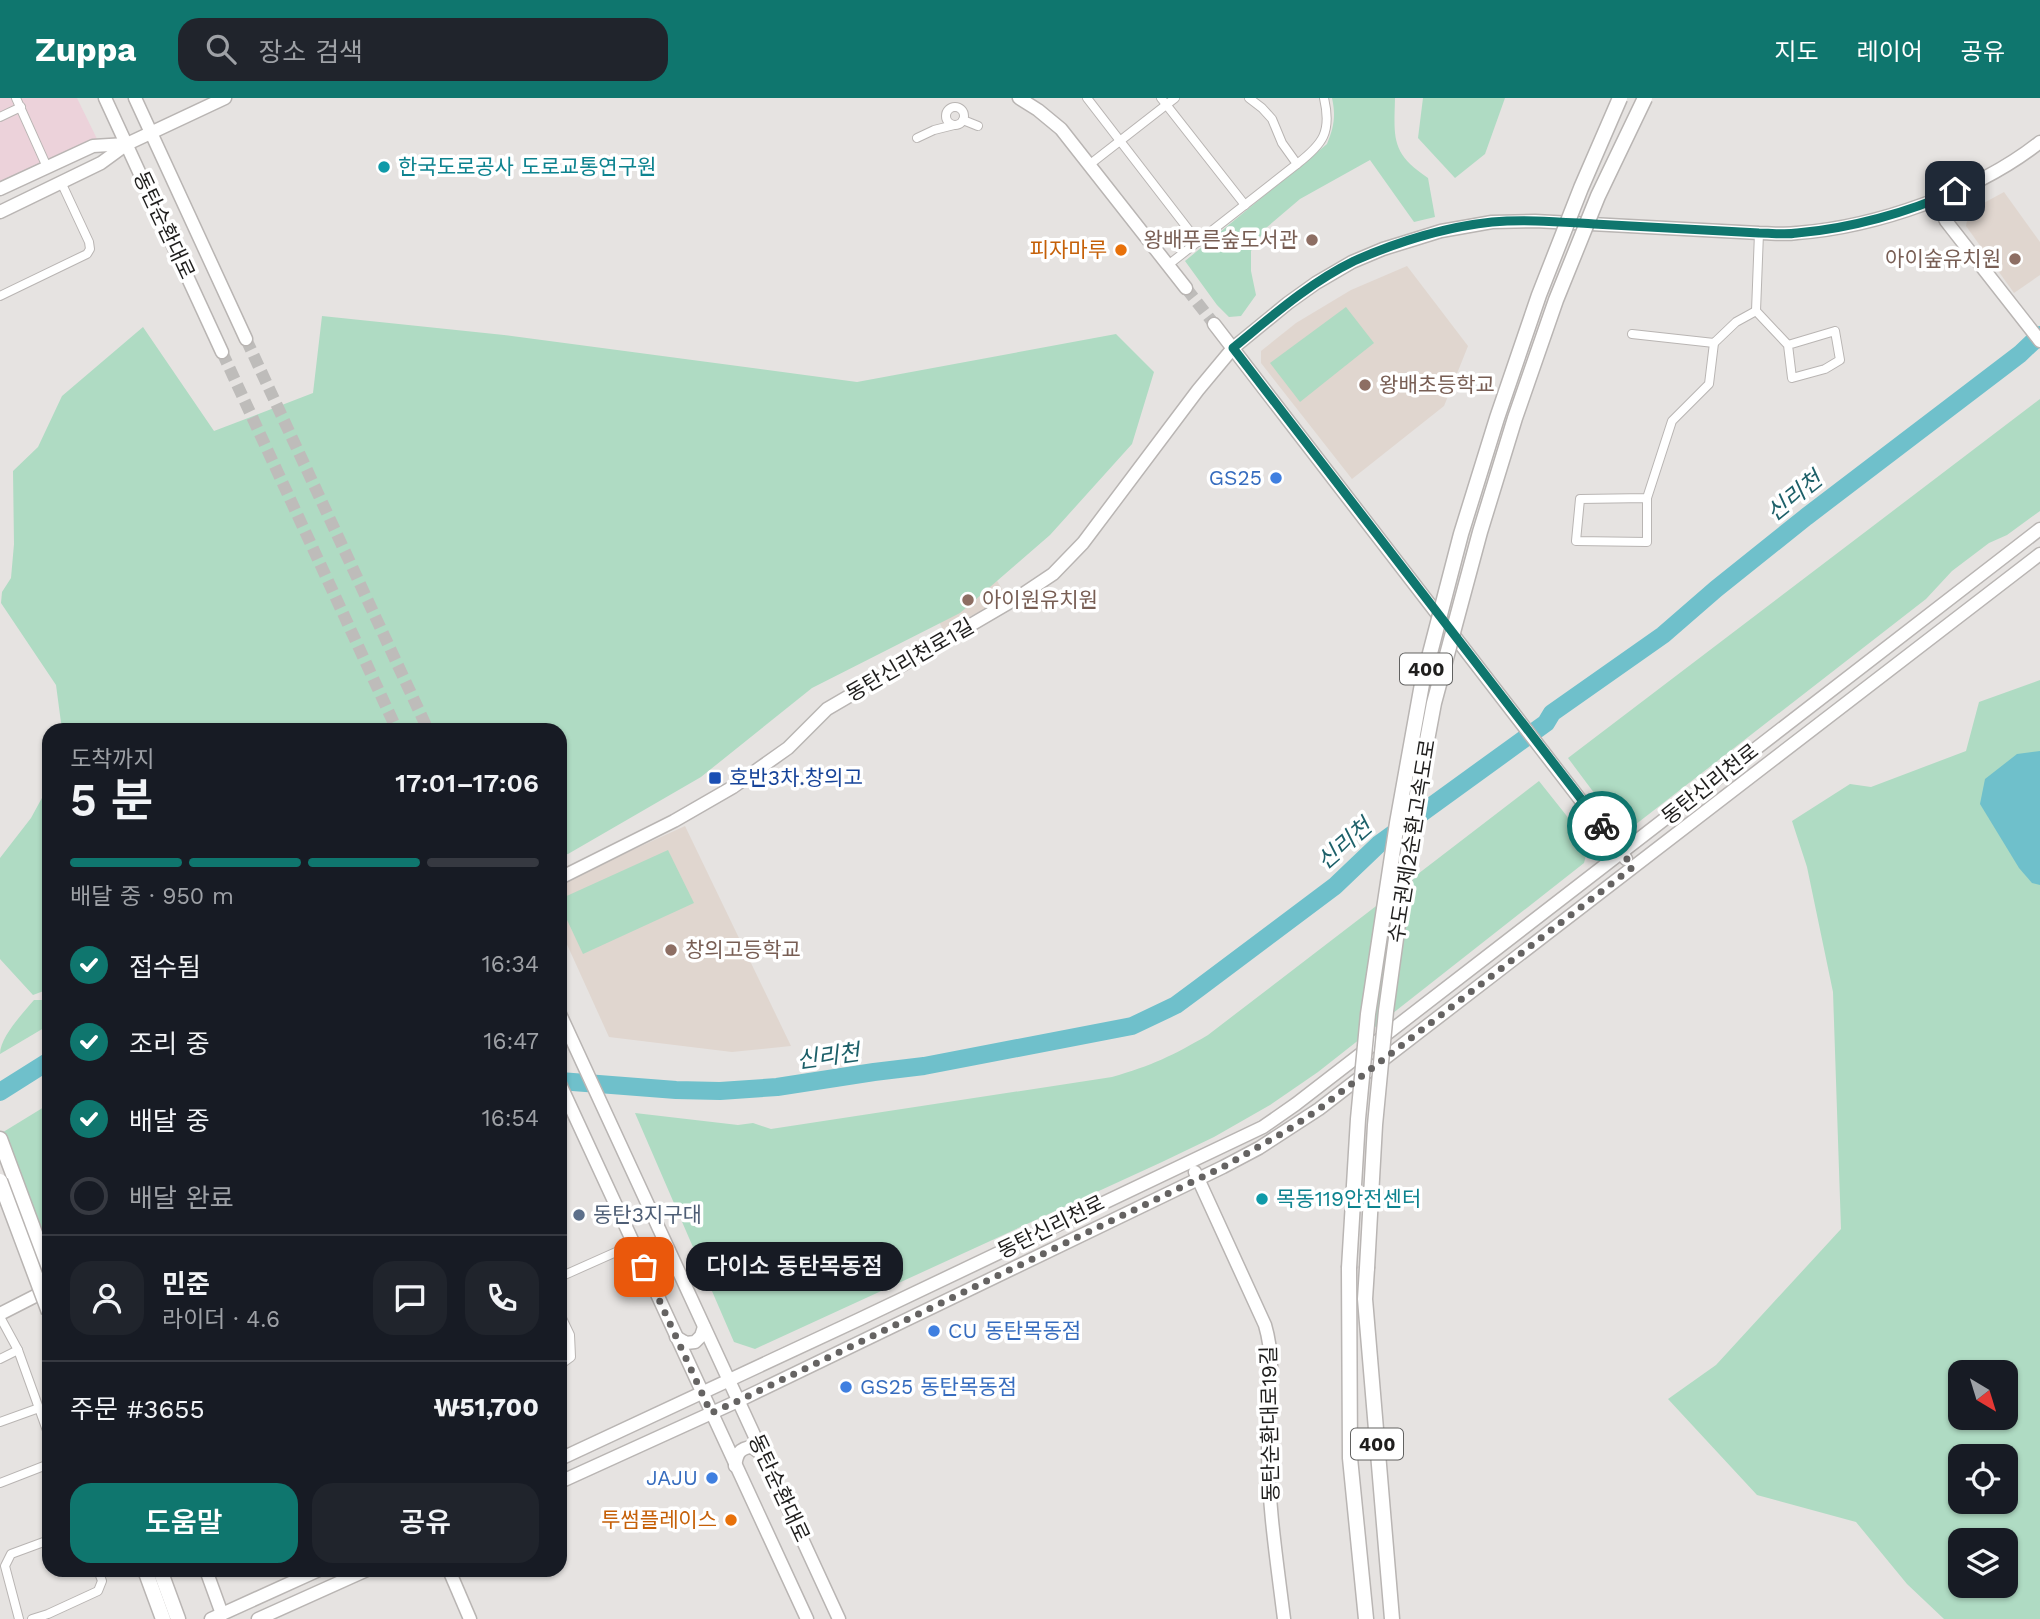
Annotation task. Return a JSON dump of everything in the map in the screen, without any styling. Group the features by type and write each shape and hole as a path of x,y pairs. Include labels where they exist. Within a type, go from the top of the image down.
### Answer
{"highway":[{"name":"수도권제2순환고속도로","path":"1366,1619 1350,1458 1349,1268 1358,1119 1368,1014 1397,823 1422,684 1461,534 1530,319 1581,188 1620,98"},
{"name":"수도권제2순환고속도로","path":"1392,1619 1365,1299 1374,1125 1386,1011 1413,815 1434,703 1480,532 1520,405 1556,300 1594,207 1645,98"},
{"path":"0,1139 42,1252"},
{"path":"0,1181 42,1293"},
{"path":"148,1577 163,1619"},
{"path":"163,1577 178,1619"}],"main road":[{"name":"동탄순환대로","path":"105,98 222,352"},
{"name":"동탄순환대로","path":"135,98 246,339"},
{"path":"0,212 101,163 127,144 225,98"},
{"path":"1019,98 1056,124 1186,288"},
{"name":"동탄신리천로1길","path":"567,874 674,821 733,787 788,748 827,709 1017,598 1053,574 1083,543 1198,390 1233,348 1288,303 1352,262 1441,231 1492,222 1535,221 1794,234 1842,226 1936,200 1994,173 2040,142"},
{"path":"0,189 93,146 127,144"},
{"path":"1936,200 1946,221 2040,341"},
{"path":"1214,324 1633,867"},
{"name":"동탄신리천로","path":"567,1456 1263,1127 2040,529"},
{"name":"동탄신리천로","path":"567,1479 738,1401 1252,1152 1319,1109 2040,554"},
{"path":"1663,820 1664,831 1677,833"},
{"path":"1581,884 1592,886 1594,897"},
{"name":"동탄순환대로","path":"567,1029 839,1619"},
{"name":"동탄순환대로","path":"567,1099 807,1619"},
{"path":"1247,1135 1240,1147 1246,1152 1252,1152"},
{"name":"동탄순환대로19길","path":"1190,1162 1265,1325 1270,1343 1270,1500 1284,1619"},
{"path":"1138,1186 1152,1193 1143,1206"},
{"path":"0,1316 42,1293"},
{"path":"676,1337 686,1343 695,1342 704,1327"},
{"path":"794,1349 790,1363 795,1368 804,1369"},
{"path":"643,1421 657,1424 659,1432 651,1440"},
{"path":"735,1466 737,1453 744,1448 752,1447 764,1456"},
{"path":"208,1577 217,1616 303,1577"},
{"path":"258,1619 351,1577"},
{"path":"452,1577 470,1619"}],"street":[{"path":"16,98 47,167"},
{"path":"958,108 961,98"},
{"path":"1087,98 1198,242"},
{"path":"1089,165 1120,142 1164,102 1175,98"},
{"path":"1250,98 1272,119 1282,143 1297,164"},
{"path":"1168,265 1321,143 1327,128 1324,98"},
{"path":"1164,102 1245,205"},
{"path":"0,117 21,107"},
{"path":"934,130 950,109 958,108"},
{"path":"917,138 934,130 959,124 964,114 958,108"},
{"path":"946,117 948,122 954,125"},
{"path":"963,120 978,126"},
{"path":"0,296 87,254 90,249 61,182"},
{"path":"1759,233 1756,311 1788,345 1792,378 1825,369 1840,360 1835,331 1788,345"},
{"path":"1647,498 1580,499 1576,541 1647,542 1647,498 1672,421 1709,384 1714,343 1735,322 1756,311"},
{"path":"1632,334 1714,343"},
{"path":"567,1274 634,1244"},
{"path":"0,1316 18,1350 42,1416"},
{"path":"567,1329 571,1357 567,1360"},
{"path":"0,1359 18,1350"},
{"path":"0,1422 39,1408"},
{"path":"0,1483 42,1467"},
{"path":"19,1619 5,1566 11,1554 42,1543"},
{"path":"32,1619 97,1591 102,1581 101,1577"}],"shaded area":[{"path":"0,98 77,98 98,141 0,181"},
{"name":"아이숲유치원","path":"2004,192 2040,242 2040,275 2014,293 1966,226 1969,211"},
{"name":"왕배초등학교","path":"1407,266 1468,346 1444,406 1352,479 1261,363 1261,351 1296,323 1351,290"},
{"name":"아이원유치원","path":"992,572 1007,598 943,630 930,602"},
{"path":"685,826 791,1046 732,1052 609,1037 567,944 567,880"}],"green space":[{"path":"1332,98 1395,98 1397,144 1407,161 1428,178 1435,217 1414,222 1370,160 1300,199 1266,228 1251,251 1251,271 1256,295 1241,316 1229,317 1185,261 1327,144 1334,121"},
{"path":"1423,98 1505,98 1485,154 1455,178 1418,138"},
{"path":"1346,307 1374,343 1300,402 1270,363"},
{"path":"322,316 504,335 857,382 1116,334 1154,372 1132,444 1050,535 960,613 812,688 701,777 567,854 567,723 61,723 56,685 1,603 2,592 11,578 14,544 13,471 38,447 62,396 143,327 214,431 313,393"},
{"path":"2040,399 2040,511 2007,535 1989,543 1952,571 1926,599 1631,828 1618,825 1568,758"},
{"path":"2040,680 2040,1619 1944,1619 1907,1584 1856,1522 1757,1495 1668,1399 1716,1365 1841,1229 1833,992 1807,867 1792,821 1850,784 1871,787 1966,751 1979,702"},
{"path":"1539,781 1589,844 1584,863 1318,1072 1270,1105 1214,1137 1162,1162 755,1349 734,1342 635,1113 738,1125 753,1123 771,1129 1112,1077 1139,1069 1208,1035"},
{"path":"42,798 42,992 33,995 0,959 0,858 31,818"},
{"path":"668,850 694,903 583,954 567,920 567,896"},
{"path":"34,1000 42,1000 42,1029 0,1054 4,1040"},
{"path":"42,1108 42,1245 0,1134"}],"water":[{"path":"2040,751 2040,885 2032,883 2019,868 1980,804 1985,779 2017,754"}],"waterway":[{"name":"신리천","path":"567,1082 676,1090 720,1091 777,1087 924,1066 1132,1026 1176,1005 1335,886 1379,844 1546,723 1552,713 1663,635 1806,517 2020,354 2040,335"},
{"name":"신리천","path":"0,1092 42,1065"}],"tunnel":[{"path":"1186,288 1214,324"},
{"path":"246,339 425,723"},
{"path":"222,352 394,723"}],"way so far":[{"path":"644,1267 711,1413 738,1401 1223,1167 1286,1131 1319,1109 1633,867 1602,826"}],"place":[{"name":"한국도로공사 도로교통연구원","path":"384,167"},
{"name":"왕배푸른숲도서관","path":"1312,240"},
{"name":"피자마루","path":"1121,250"},
{"name":"아이숲유치원","path":"2015,259"},
{"name":"왕배초등학교","path":"1365,385"},
{"name":"GS25","path":"1276,478"},
{"name":"아이원유치원","path":"968,600"},
{"name":"호반3차.창의고","path":"715,778"},
{"name":"창의고등학교","path":"671,950"},
{"name":"목동119안전센터","path":"1262,1199"},
{"name":"동탄3지구대","path":"579,1215"},
{"name":"다이소 동탄목동점","path":"644,1267"},
{"name":"CU 동탄목동점","path":"934,1331"},
{"name":"GS25 동탄목동점","path":"846,1387"},
{"name":"JAJU","path":"712,1478"},
{"name":"투썸플레이스","path":"731,1520"}],"route":[{"path":"1602,826 1233,348 1288,303 1352,262 1441,231 1492,222 1535,221 1794,234 1866,221 1936,200 1955,191"}]}
